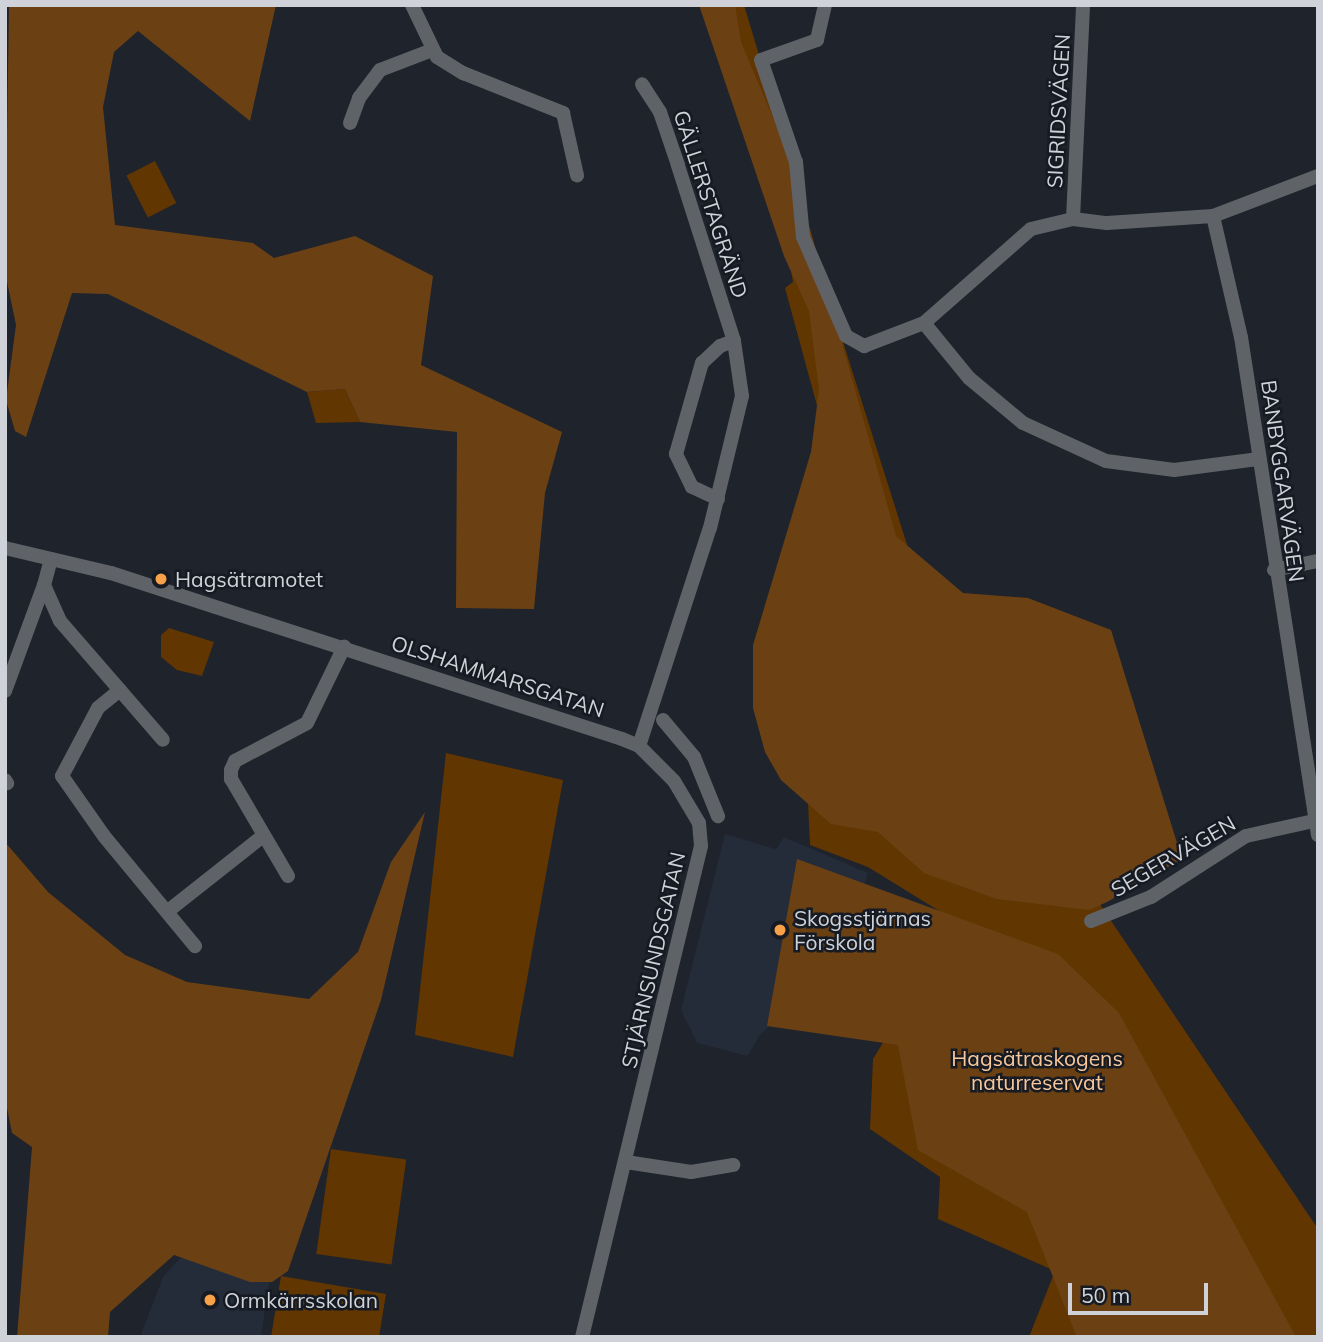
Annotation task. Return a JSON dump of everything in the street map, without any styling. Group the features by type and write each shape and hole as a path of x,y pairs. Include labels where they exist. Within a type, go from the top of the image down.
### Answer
{"street":[{"path":"412,5 432,50 463,73 556,107 567,121 577,175"},
{"path":"824,5 817,40 761,60 796,162 803,237 846,337 864,346 894,338 924,323 1031,229 1073,219 1213,216 1318,176"},
{"name":"SIGRIDSVÄGEN","path":"1073,219 1083,5"},
{"path":"350,123 359,98 380,71 432,50"},
{"name":"GÄLLERSTAGRÄND","path":"639,746 718,499 743,396 734,341 660,112 642,84"},
{"name":"BANBYGGARVÄGEN","path":"1213,216 1241,337 1274,570 1317,826"},
{"path":"924,323 969,378 1023,423 1106,461 1174,470 1258,459"},
{"path":"718,499 692,487 676,454 702,363 720,346 734,341"},
{"name":"OLSHAMMARSGATAN","path":"5,548 51,559 344,647 639,746"},
{"path":"5,691 51,559"},
{"path":"1274,570 1318,561"},
{"path":"44,585 60,621 163,740"},
{"path":"288,876 263,836 231,769 235,761 307,723 344,647"},
{"path":"120,690 98,708 62,776 195,946"},
{"path":"663,720 694,757 718,816"},
{"name":"STJÄRNSUNDSGATAN","path":"582,1337 701,846 691,804 639,746"},
{"name":"SEGERVÄGEN","path":"1091,921 1151,897 1246,836 1317,826"},
{"path":"167,911 263,836"},
{"path":"626,1162 691,1172 733,1165"}],"shaded area":[{"name":"Skogsstjärnas Förskola","path":"725,834 776,849 784,837 868,873 855,914 820,978 759,1036 748,1056 697,1043 681,1010"},
{"name":"Ormkärrsskolan","path":"181,1257 271,1270 261,1337 140,1337 163,1277"}],"green space":[{"path":"9,5 276,5 250,121 138,31 114,52 103,107 115,225 253,243 274,258 355,236 433,276 421,365 562,432 545,493 534,609 456,608 457,432 360,422 345,389 307,392 108,294 72,293 26,437 15,431 6,400 16,325 5,272"},
{"path":"699,5 735,5 741,42 791,161 896,536 963,593 1028,598 1111,630 1182,859 1089,910 997,899 924,873 878,832 831,824 781,780 765,752 753,708 753,645 811,452 819,390 809,311 784,256"},
{"name":"Hagsätraskogens naturreservat","path":"711,5 744,5 790,158 791,177 950,681 1318,1229 1318,1337 1029,1337 1055,1271 938,1219 940,1177 870,1129 873,1059 957,922 868,867 810,845 807,781 825,435 785,288 793,282 787,249"},
{"path":"155,161 176,203 148,217 126,176"},
{"path":"345,389 360,422 316,423 307,392"},
{"path":"169,628 214,642 202,676 177,670 161,657 161,635"},
{"path":"446,753 563,780 513,1057 415,1035"},
{"path":"425,812 381,1000 288,1271 272,1282 250,1282 174,1255 110,1312 108,1337 17,1337 32,1147 12,1133 5,1098 5,842 48,892 125,955 187,982 309,999 358,952 391,862"},
{"path":"797,859 1058,954 1119,1013 1296,1337 1077,1337 1027,1212 918,1150 898,1045 767,1026"},
{"path":"331,1149 406,1160 392,1265 316,1254"},
{"path":"281,1276 386,1294 379,1337 271,1337"}],"place":[{"name":"Hagsätramotet","path":"161,579"},
{"name":"Skogsstjärnas Förskola","path":"780,930"},
{"name":"Ormkärrsskolan","path":"210,1300"}]}
